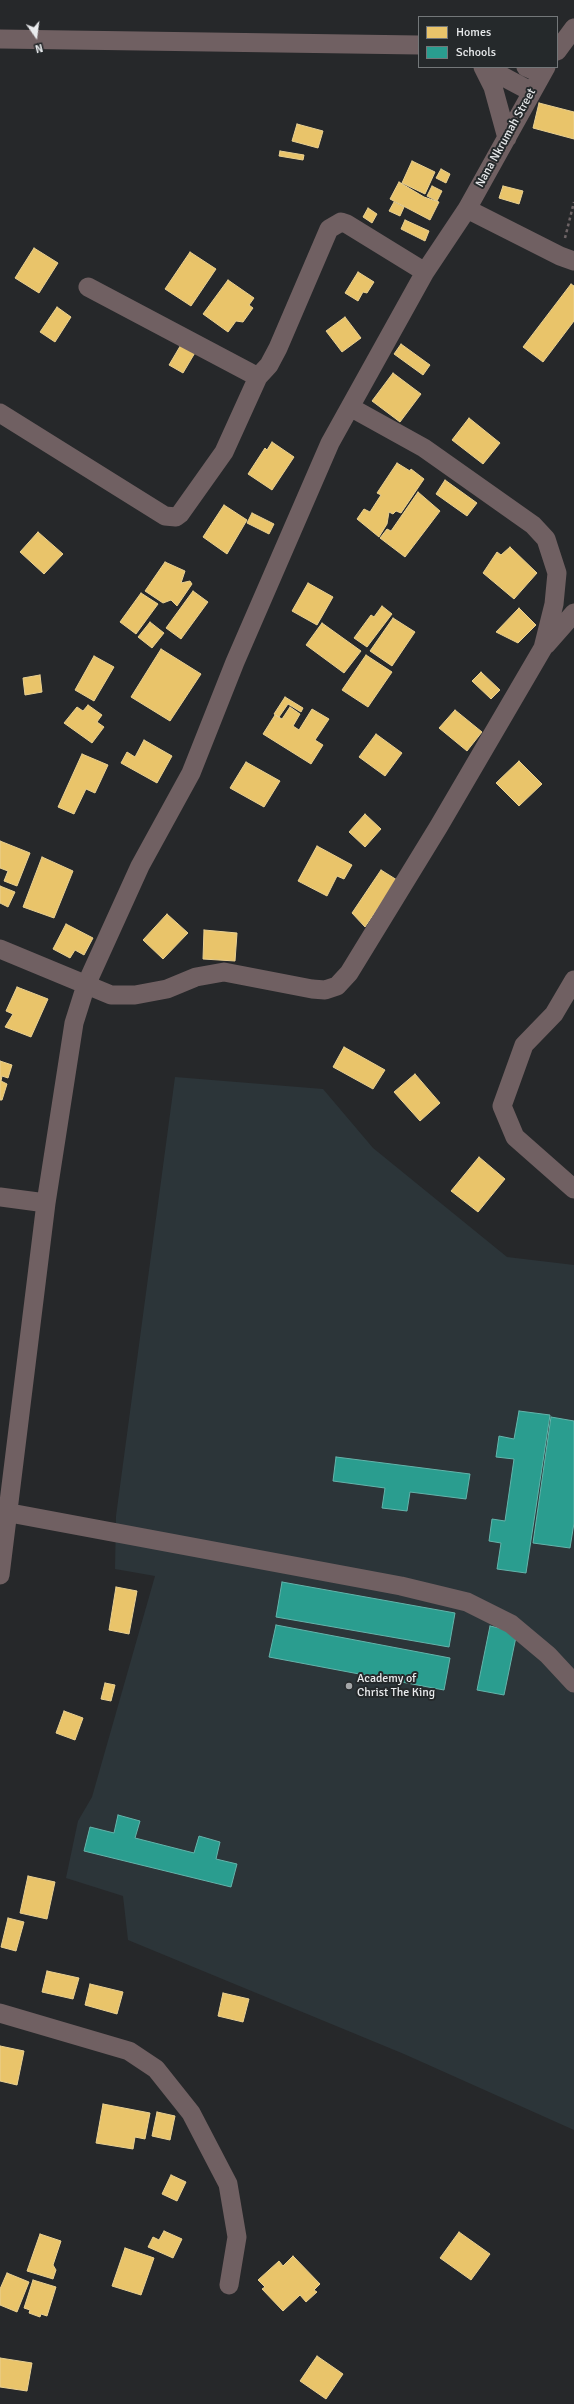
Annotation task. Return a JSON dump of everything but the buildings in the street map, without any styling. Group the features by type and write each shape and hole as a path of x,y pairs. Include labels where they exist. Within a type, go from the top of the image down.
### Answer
{"street":[{"path":"0,39 418,45"},
{"path":"484,68 493,87 508,138"},
{"path":"486,68 532,92"},
{"name":"Nana Nkrumah Street","path":"0,1575 4,1512 46,1202 74,1023 86,985 140,866 191,773 238,655 330,443 426,272 467,209 508,138 532,92 538,69"},
{"path":"467,209 567,259"},
{"path":"0,412 170,518 180,514 224,452 258,377 269,365 278,348 329,229 341,222 348,224 426,272"},
{"path":"88,287 258,377"},
{"path":"350,407 424,448 533,525 546,539 557,573 554,604 543,648"},
{"path":"0,949 112,995 136,995 167,989 210,973 224,972 312,989 325,990 337,986 349,973 543,648 574,613"},
{"path":"574,980 554,1014 524,1045 502,1106 515,1137 574,1189"},
{"path":"0,1197 46,1202"},
{"path":"4,1512 401,1586 467,1602 511,1624 548,1655 574,1683"},
{"path":"0,2013 129,2051 156,2069 191,2113 228,2184 237,2237 229,2285"}],"path":[{"path":"567,259 574,202"}],"shaded area":[{"name":"Academy of Christ The King","path":"175,1077 323,1089 373,1148 507,1257 574,1265 574,2130 404,2054 128,1940 123,1896 66,1878 78,1821 92,1797 155,1576 115,1569 116,1516"}],"place":[{"name":"Academy of Christ The King","path":"349,1686"}]}
